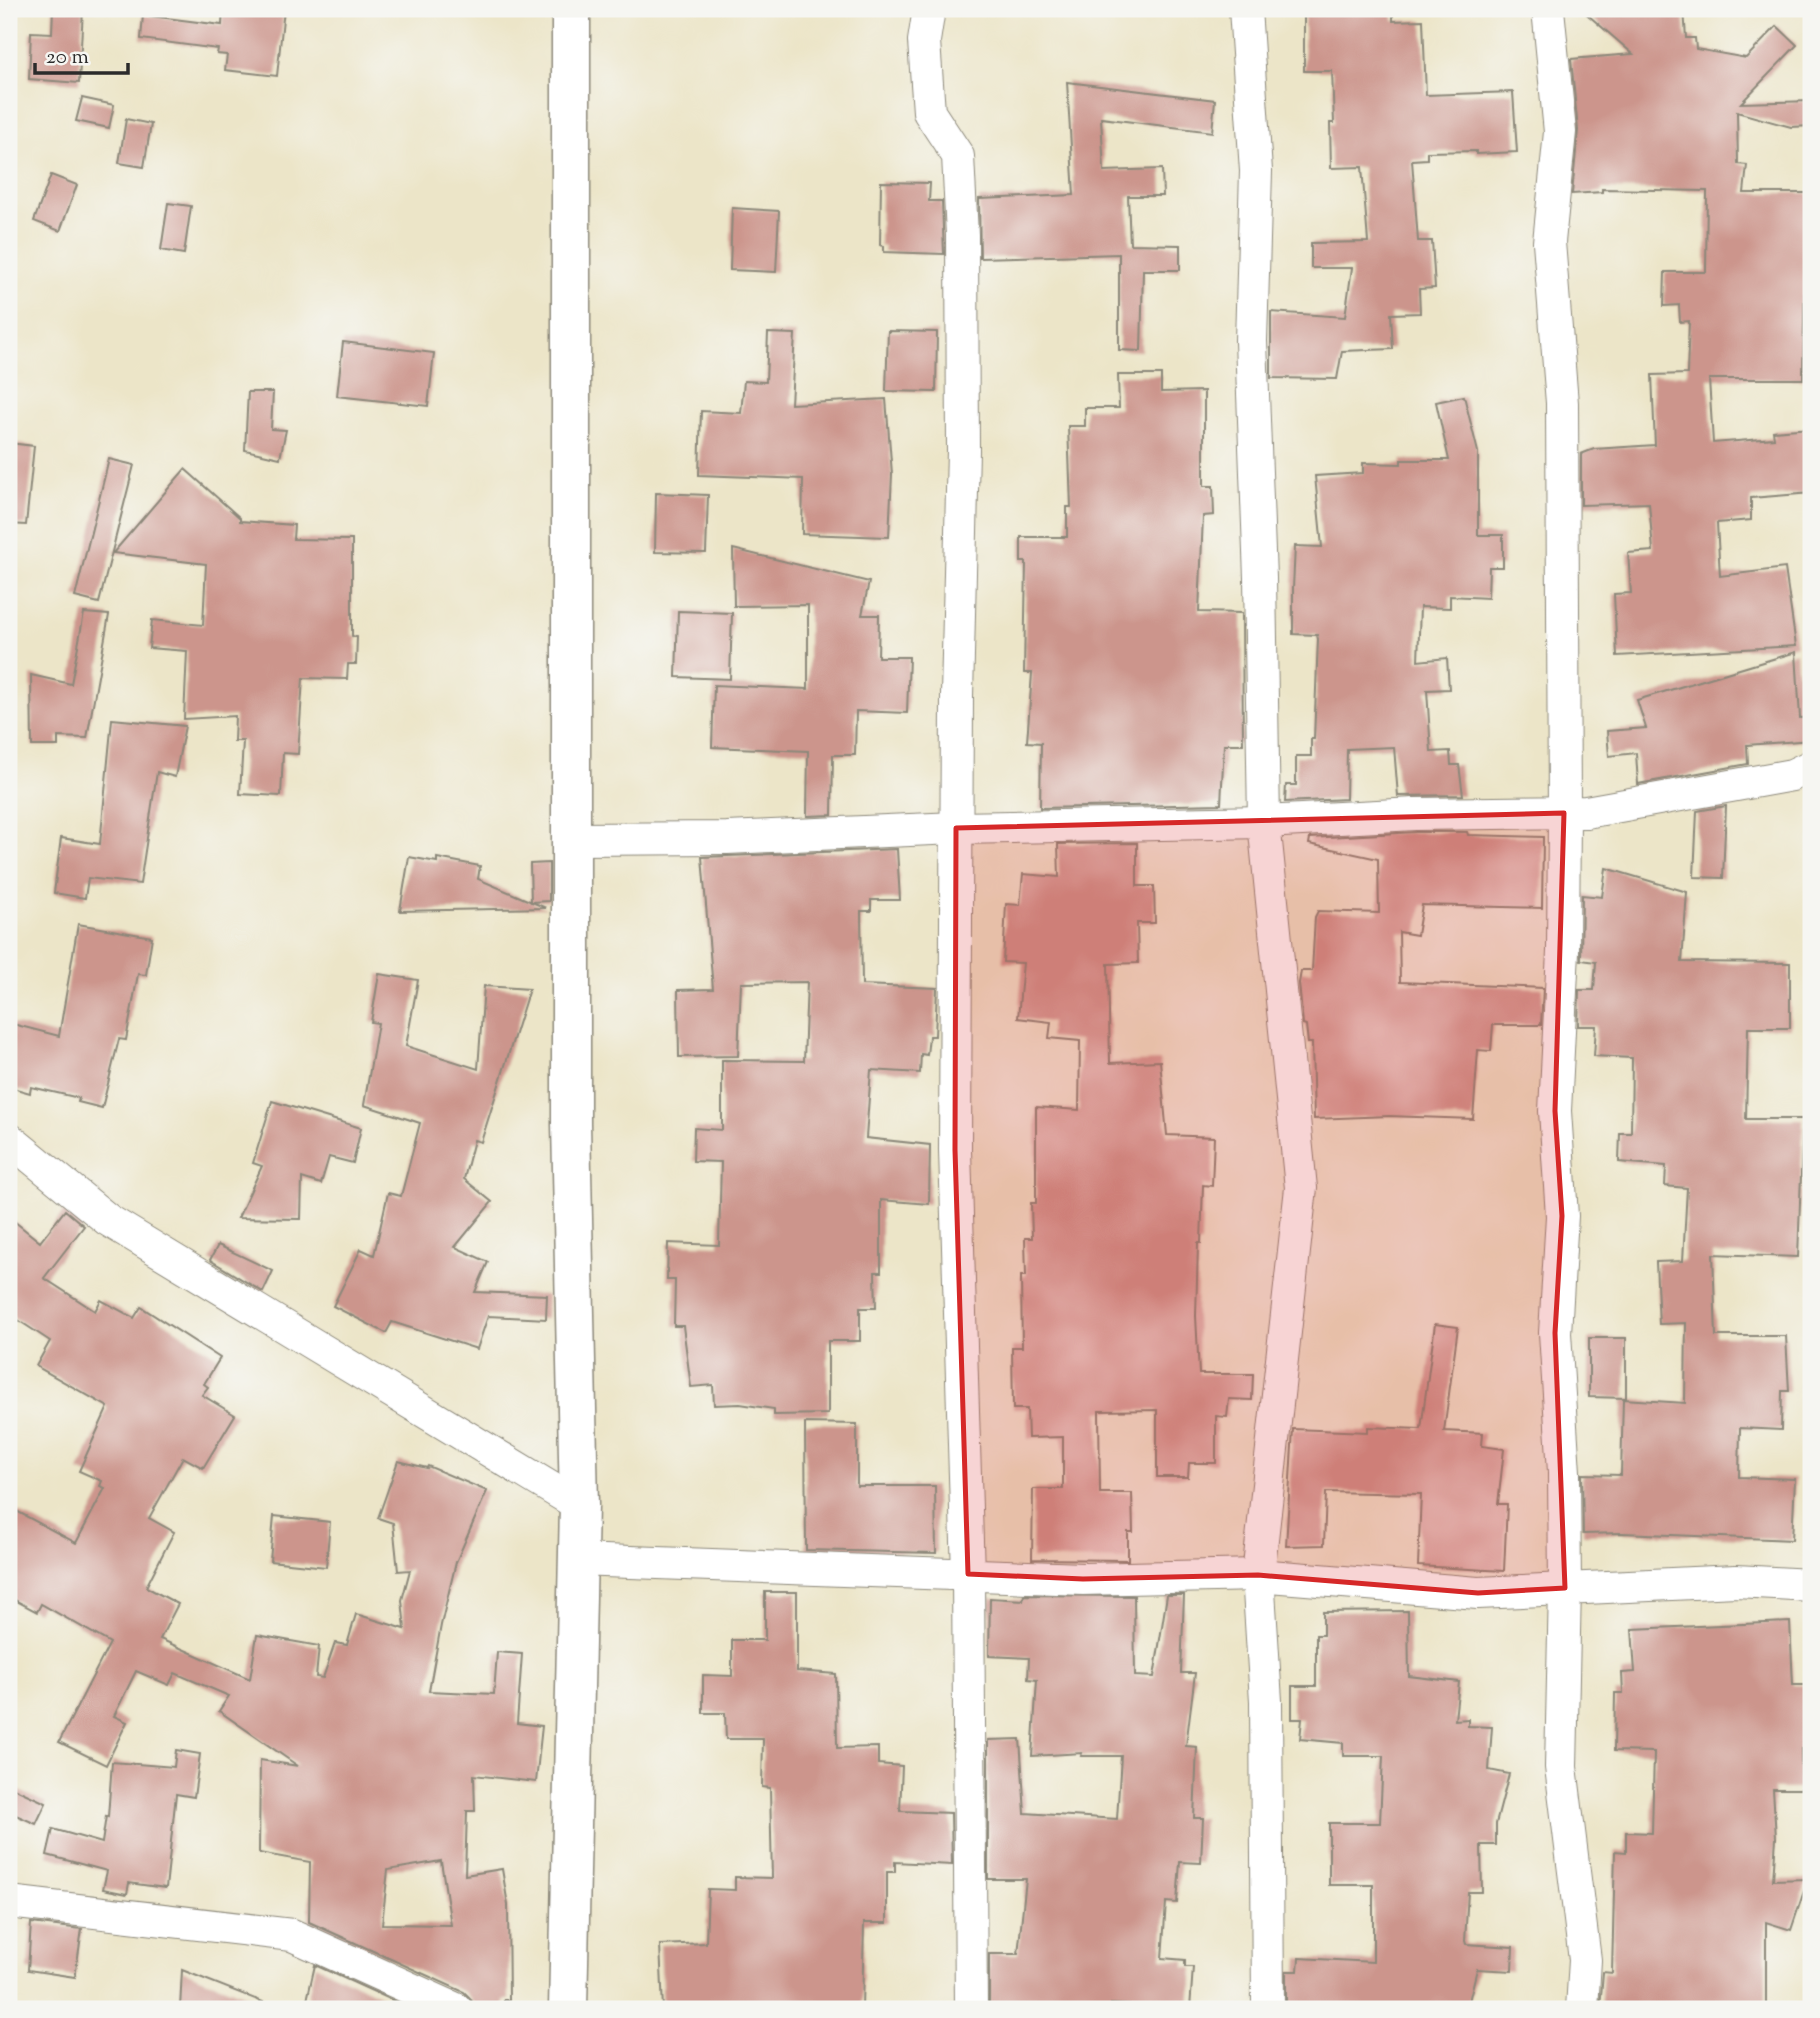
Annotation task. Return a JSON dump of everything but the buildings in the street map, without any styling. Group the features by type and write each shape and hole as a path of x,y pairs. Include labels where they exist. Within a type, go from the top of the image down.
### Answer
{"street":[{"path":"569,2009 579,1505 571,1123 571,9"},
{"path":"929,9 924,41 929,112 958,156 962,235 963,450 956,828 955,1150 968,1574 971,2009"},
{"path":"1245,9 1256,171 1251,341 1260,578 1264,822 1301,1188 1258,1575 1266,1700 1268,2009"},
{"path":"1548,9 1560,132 1549,242 1562,403 1563,951 1555,1111 1562,1216 1555,1333 1564,1472 1566,1588 1561,1767 1585,1960 1582,2009"},
{"path":"571,839 727,838 956,828 1264,822 1415,814 1586,812 1792,775 1811,766"},
{"path":"9,1139 108,1220 579,1505"},
{"path":"577,1560 1083,1579 1258,1575 1478,1593 1736,1581 1811,1585"},
{"path":"9,1902 292,1935 456,2009"}],"highlighted area":[{"path":"1564,813 1555,1111 1562,1216 1555,1333 1565,1588 1478,1593 1258,1575 1083,1579 968,1574 955,1150 956,828"}]}
